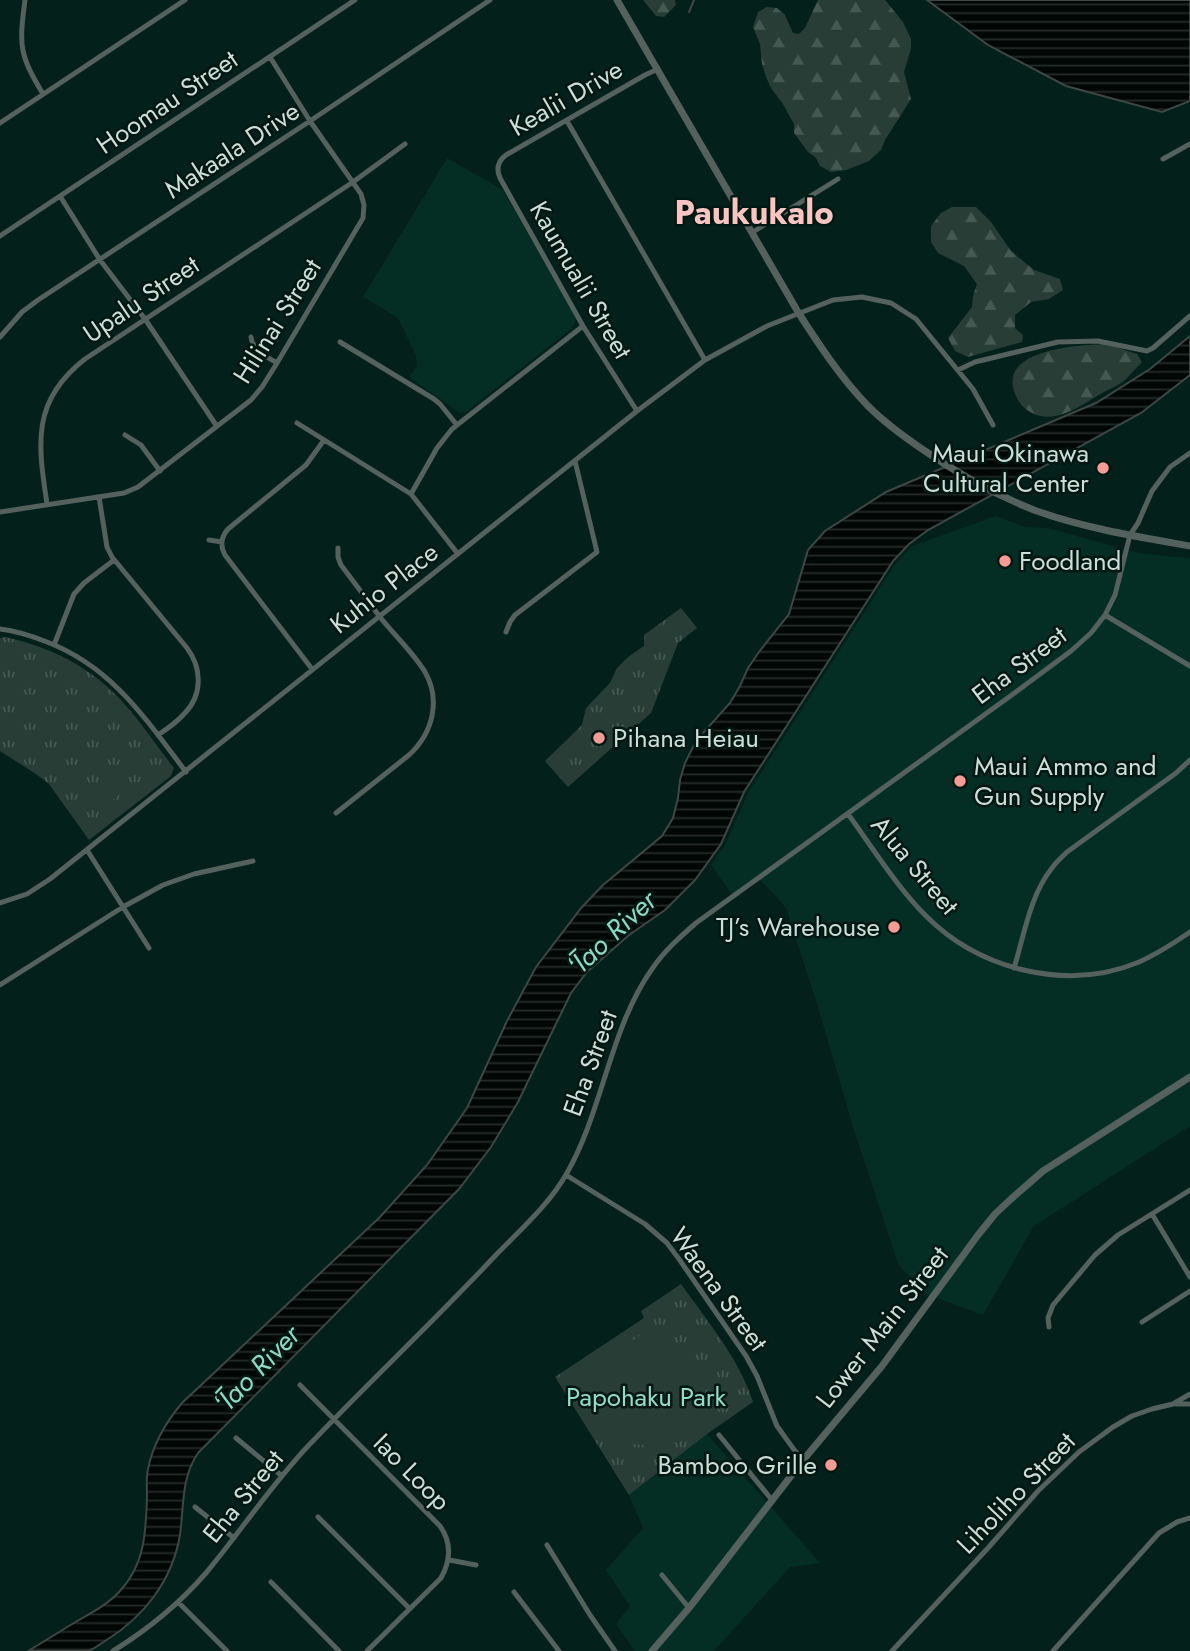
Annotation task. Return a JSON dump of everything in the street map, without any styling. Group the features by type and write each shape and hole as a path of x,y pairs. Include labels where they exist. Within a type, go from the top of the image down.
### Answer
{"street":[{"path":"25,0 21,28 22,52 27,67 43,94"},
{"path":"0,123 184,0"},
{"name":"Hoomau Street","path":"0,236 355,0"},
{"name":"Makaala Drive","path":"0,337 22,312 37,300 490,0"},
{"path":"617,0 822,351 868,406 894,429 935,458 978,485 1005,498 1037,511 1130,535 1190,546"},
{"name":"Hilinai Street","path":"0,512 131,491 251,400 277,363 363,218 364,212 363,201 353,182 270,57"},
{"name":"Kealii Drive","path":"498,165 506,155 658,69"},
{"path":"567,121 705,360"},
{"name":"Upalu Street","path":"47,504 40,438 44,415 60,384 76,366 353,182 405,144"},
{"path":"1163,159 1190,144"},
{"name":"Kaumualii Street","path":"498,165 499,176 583,326 637,411"},
{"path":"753,232 838,179"},
{"path":"60,196 100,260 145,319 216,425"},
{"name":"Kuhio Place","path":"0,903 39,887 637,411 705,360 767,326 798,312 842,298 862,296 900,308 915,319 958,370 980,400 993,425"},
{"path":"958,370 975,362 1058,342 1098,341 1147,351 1190,316"},
{"path":"411,494 437,448 457,425 583,326"},
{"path":"251,337 258,352 277,363"},
{"path":"340,342 434,399 457,425"},
{"path":"297,423 411,494 458,554"},
{"path":"125,435 141,445 160,471"},
{"path":"312,670 225,555 222,542 226,531 306,465 324,440"},
{"name":"Eha Street","path":"113,1651 178,1602 204,1575 307,1447 455,1299 548,1200 566,1175 581,1143 628,1013 652,968 662,956 696,923 1091,634 1105,615 1117,587 1130,535 1147,500 1170,467 1190,453"},
{"path":"506,632 515,615 597,552 575,461"},
{"path":"99,497 107,547 114,560 187,648 197,668 197,691 191,706 184,715 158,735"},
{"path":"209,540 222,542"},
{"path":"336,813 415,750 427,732 432,718 433,695 426,674 418,662 341,565 338,548"},
{"path":"54,645 77,590 114,560"},
{"path":"1105,615 1190,666"},
{"path":"0,629 33,636 74,653 93,666 128,697 186,772"},
{"path":"1014,968 1038,891 1052,868 1067,852 1190,760"},
{"name":"Alua Street","path":"848,814 927,917 971,950 1014,968 1066,976 1104,972 1139,962 1190,932"},
{"path":"87,850 149,948"},
{"path":"0,985 123,907 163,885 253,861"},
{"name":"Lower Main Street","path":"652,1651 882,1366 978,1235 1011,1199 1060,1159 1190,1077"},
{"name":"Waena Street","path":"566,1175 645,1224 667,1243 746,1356 777,1426 804,1460"},
{"path":"1049,1327 1048,1318 1053,1305 1095,1255 1118,1235 1190,1190"},
{"path":"1152,1214 1190,1277"},
{"path":"1142,1322 1190,1291"},
{"name":"Iao Loop","path":"300,1385 440,1526 448,1542 449,1560"},
{"name":"Liholiho Street","path":"892,1651 1062,1467 1113,1427 1132,1416 1173,1404 1190,1394"},
{"path":"1173,1404 1190,1404"},
{"path":"719,1436 772,1500"},
{"path":"236,1438 282,1476"},
{"path":"195,1507 234,1538"},
{"path":"318,1517 409,1608"},
{"path":"1053,1651 1159,1533 1190,1518"},
{"path":"547,1545 615,1651"},
{"path":"367,1651 441,1578 449,1560 477,1565"},
{"path":"662,1575 689,1608"},
{"path":"271,1583 339,1651"},
{"path":"514,1592 559,1651"},
{"path":"178,1602 227,1651"}],"shaded area":[{"path":"447,158 503,190 575,316 571,329 466,412 460,413 409,377 417,366 416,356 398,318 363,297"},
{"path":"996,516 1025,527 1048,528 1127,550 1190,558 1190,1126 1034,1226 983,1315 926,1294 898,1264 786,908 759,879 733,896 711,865 725,845 748,793 896,563 912,546"},
{"path":"707,1434 820,1563 790,1567 714,1651 635,1651 616,1624 630,1606 606,1570 643,1528 629,1495"}],"green space":[{"path":"643,0 675,0 676,5 664,17 656,16"},
{"path":"818,0 885,0 903,22 911,39 904,72 911,99 881,150 869,161 846,170 831,172 820,166 794,133 794,124 766,77 760,44 753,27 758,12 767,7 777,8 785,15 793,33 799,34 805,28"},
{"path":"952,207 976,207 991,222 1011,251 1034,270 1060,279 1063,290 1049,299 1031,302 1015,315 1015,328 1023,335 1022,342 968,357 955,351 948,338 972,307 977,284 964,266 938,253 931,242 931,226 941,213"},
{"path":"1107,344 1137,354 1142,362 1119,384 1074,410 1057,416 1036,415 1025,409 1018,400 1012,380 1017,368 1028,359 1060,349"},
{"path":"681,608 697,628 678,643 651,713 568,787 545,761 582,725 586,708 610,683 617,668 644,646 644,635"},
{"path":"0,638 35,645 89,672 129,710 174,768 171,776 89,840 49,784 0,751"},
{"path":"120,775 129,787 107,804 98,792"},
{"name":"Papohaku Park","path":"681,1284 731,1355 753,1402 629,1495 555,1377 644,1318 641,1311"},
{"path":"649,1329 661,1330 723,1418 699,1435 668,1444 620,1441 594,1426 563,1389"}],"water":[{"path":"927,0 1190,0 1190,101 1162,112 1066,86 988,45"},
{"name":"ʻĪao River","path":"1190,336 1190,375 1141,413 928,530 909,544 893,561 744,792 721,844 695,880 665,910 629,935 587,972 571,993 518,1102 491,1147 459,1189 198,1453 186,1482 176,1552 163,1582 144,1609 119,1631 87,1651 28,1651 105,1604 128,1582 142,1547 150,1460 171,1418 182,1403 380,1217 427,1165 467,1108 507,1021 536,967 582,907 603,885 662,836 673,818 680,780 693,747 730,703 748,668 789,614 808,550 825,531 886,492 1096,403 1150,369"}],"waterway":[{"path":"689,12 694,0"}],"place":[{"name":"Maui Okinawa Cultural Center","path":"1103,468"},
{"name":"Foodland","path":"1005,561"},
{"name":"Pihana Heiau","path":"599,738"},
{"name":"Maui Ammo and Gun Supply","path":"960,781"},
{"name":"TJ’s Warehouse","path":"894,927"},
{"name":"Bamboo Grille","path":"831,1465"}],"district":[{"name":"Paukukalo","path":"754,212"}]}
